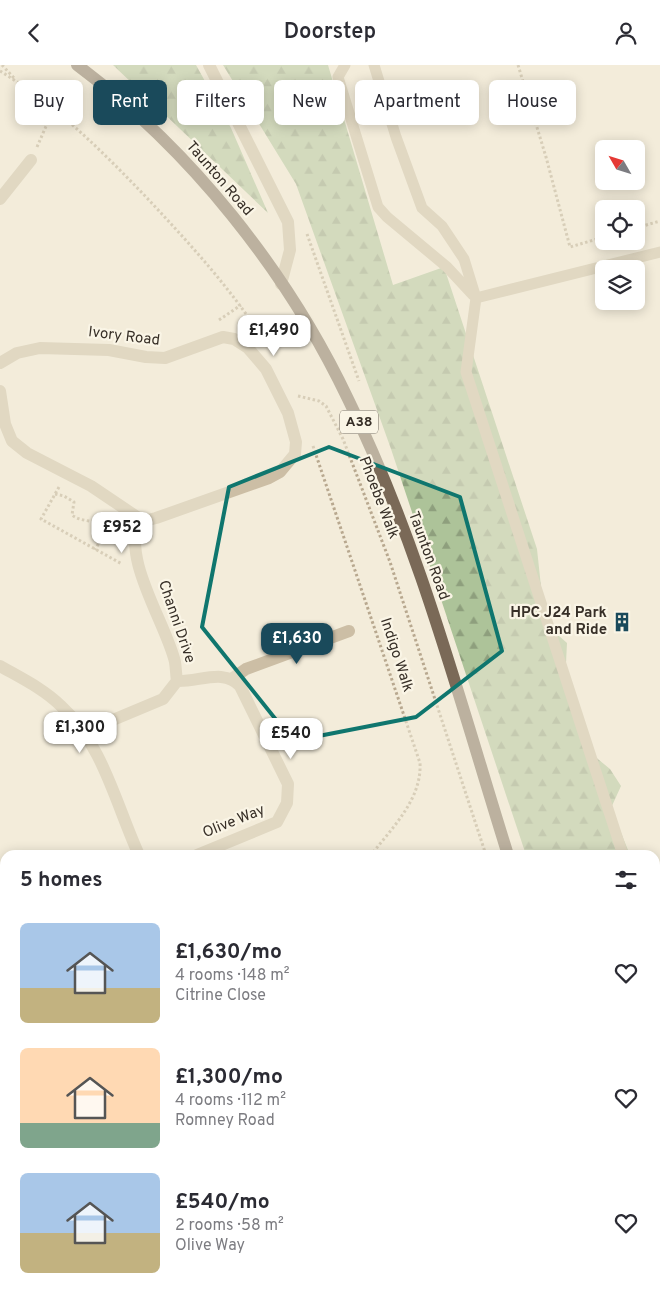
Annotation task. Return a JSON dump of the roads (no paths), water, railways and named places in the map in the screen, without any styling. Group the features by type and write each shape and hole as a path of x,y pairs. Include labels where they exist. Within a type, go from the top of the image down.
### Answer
{"main road":[{"name":"Taunton Road","path":"77,65 143,121 189,167 239,225 281,284 321,346 348,398 376,460 424,589 506,850"}],"street":[{"name":"Taunton Road","path":"209,65 288,222 290,250 281,284"},
{"path":"0,199 5,184 31,160"},
{"name":"Ivory Road","path":"0,363 17,353 40,348 99,349 146,357 166,358 223,337 234,339 248,348 266,369 288,413 296,442 295,454 280,472 248,487 148,521 140,519"},
{"path":"0,391 5,424 12,441 27,453 91,486 140,519"},
{"name":"Channi Drive","path":"87,737 108,722 163,699 177,681 175,661 139,565 135,535 140,519"},
{"path":"177,681 190,681 224,675 233,678 246,669 349,631"},
{"path":"0,666 41,690 60,704 87,737 118,803 137,850"},
{"name":"Olive Way","path":"208,850 277,822 287,803 288,784 240,686 233,678"}],"lane":[{"path":"345,65 338,77 378,207 387,217 447,267 476,298"},
{"path":"374,65 396,137 422,208 442,226 464,259 476,298 466,372 621,850"},
{"path":"476,298 660,252"}],"place":[{"name":"HPC J24 Park and Ride","path":"622,622"}]}
